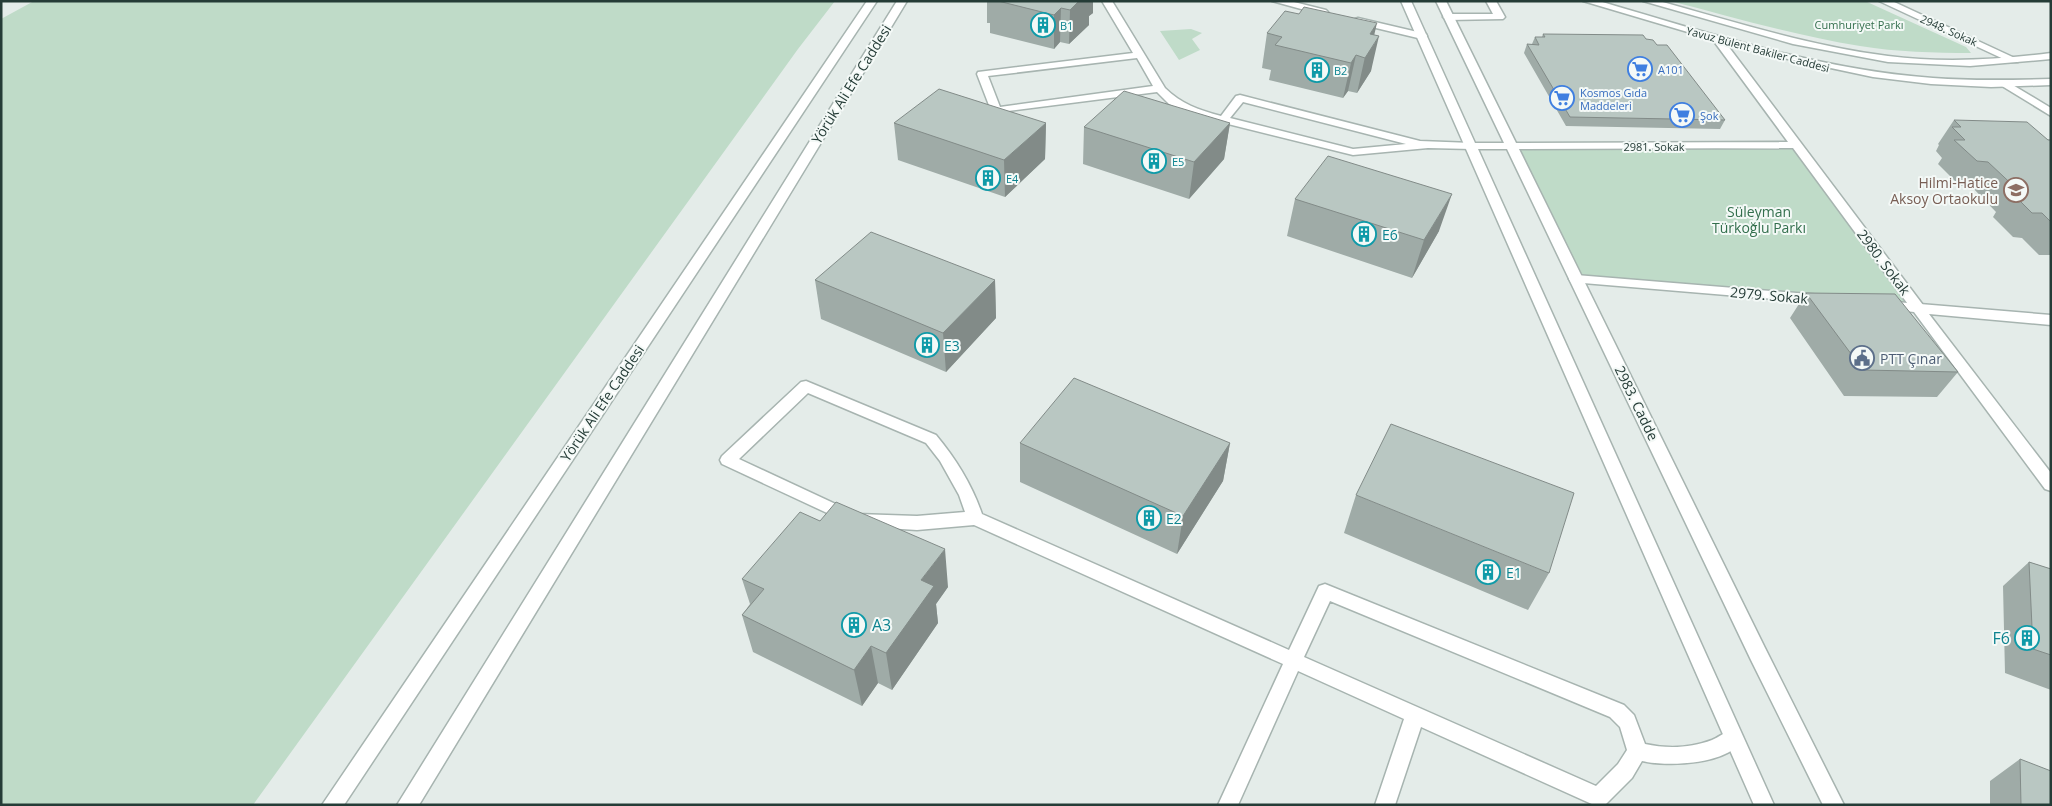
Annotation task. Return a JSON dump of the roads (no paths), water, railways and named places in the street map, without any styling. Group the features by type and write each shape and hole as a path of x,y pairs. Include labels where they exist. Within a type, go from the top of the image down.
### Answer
{"street":[{"name":"Yörük Ali Efe Caddesi","path":"332,805 872,1"},
{"name":"Yörük Ali Efe Caddesi","path":"407,805 902,1"},
{"path":"1106,1 1159,88 1170,100 1184,108 1222,120 1353,152 1425,145"},
{"path":"1277,1 1422,36"},
{"path":"1406,1 1764,805"},
{"name":"2983. Cadde","path":"1441,1 1754,645 1834,805"},
{"path":"1448,17 1500,17 1491,1"},
{"name":"Yavuz Bülent Bakiler Caddesi","path":"1588,1 1783,58 1854,72 1937,82 2006,84 2051,82"},
{"name":"Yavuz Bülent Bakiler Caddesi","path":"1648,1 1766,33 1866,55 1926,61 2014,60 2051,56"},
{"name":"2948. Sokak","path":"1884,1 2014,60"},
{"name":"2980. Sokak","path":"1718,40 2051,485"},
{"path":"1139,55 982,74 996,111 1159,88"},
{"path":"2006,84 2051,113"},
{"path":"1222,120 1240,98 1425,145"},
{"name":"2981. Sokak","path":"1425,145 1797,145"},
{"name":"2979. Sokak","path":"1576,279 1830,300"},
{"path":"1869,304 2051,320"},
{"path":"975,518 967,494 946,457 931,439 806,386 728,460 855,520 917,523 975,518 1294,660 1599,797 1636,757 1636,741 1628,721 1617,712 1325,591 1294,660 1228,805"},
{"path":"1386,805 1416,715"},
{"path":"1637,751 1661,755 1686,755 1714,748 1733,738"}],"place":[{"name":"B1","path":"1043,25"},
{"name":"A101","path":"1640,69"},
{"name":"B2","path":"1317,70"},
{"name":"Kosmos Gıda Maddeleri","path":"1562,98"},
{"name":"Şok","path":"1682,115"},
{"name":"E5","path":"1154,161"},
{"name":"E4","path":"988,178"},
{"name":"Hilmi-Hatice Aksoy Ortaokulu","path":"2016,190"},
{"name":"E6","path":"1364,234"},
{"name":"E3","path":"927,345"},
{"name":"PTT Çınar","path":"1862,358"},
{"name":"E2","path":"1149,518"},
{"name":"E1","path":"1488,572"},
{"name":"A3","path":"854,625"},
{"name":"F6","path":"2027,638"}],"park label":[{"name":"Cumhuriyet Parkı","path":"1859,24"},
{"name":"Süleyman Türkoğlu Parkı","path":"1759,220"}]}
